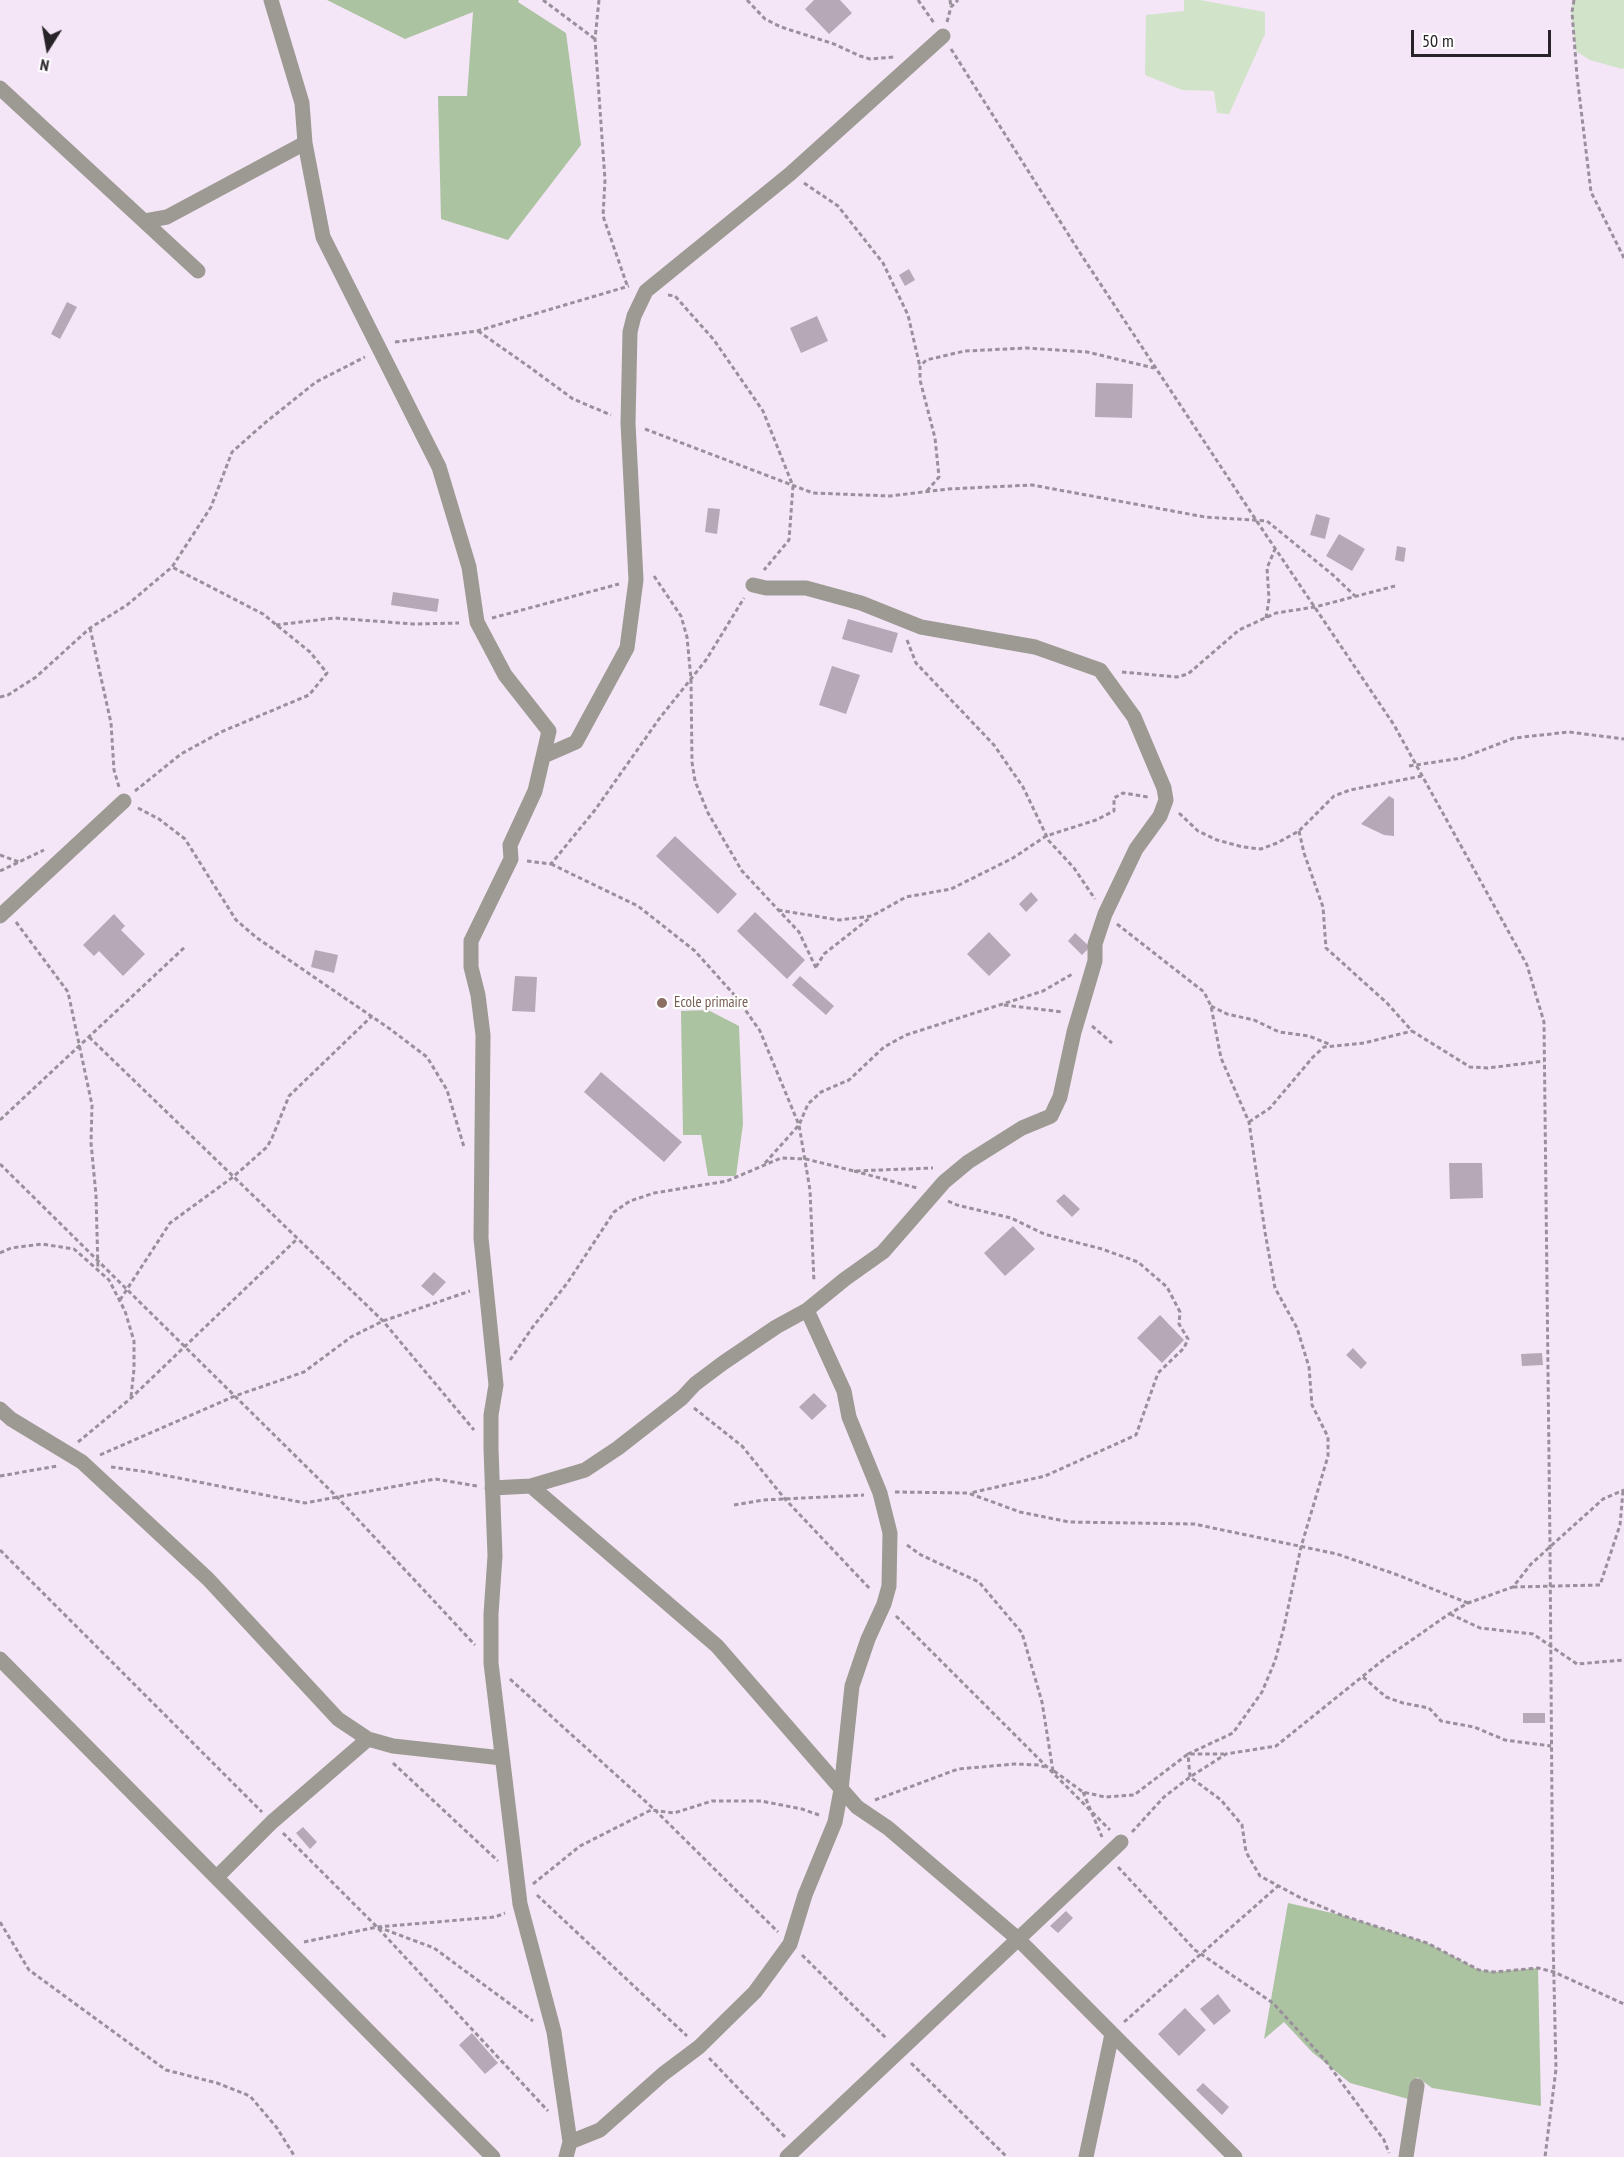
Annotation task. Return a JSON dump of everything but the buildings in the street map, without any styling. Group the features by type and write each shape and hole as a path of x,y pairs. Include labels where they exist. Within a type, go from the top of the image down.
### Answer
{"street":[{"path":"271,0 302,103 305,143 323,237 439,467 469,567 477,622 505,675 549,731 535,790 510,845 511,859 471,941 471,967 478,995 483,1035 481,1238 496,1385 491,1415 490,1449 495,1556 491,1614 491,1662 520,1904 554,2032 568,2149 600,2130 663,2074 699,2047 755,1992 790,1944 804,1895 835,1821 842,1790 852,1686 889,1586 890,1533 880,1493 849,1417 844,1391 807,1310"},
{"path":"544,756 576,742 627,648 636,580 628,423 630,332 634,315 646,291 790,174 943,36"},
{"path":"0,88 146,220 198,271"},
{"path":"146,220 167,217 305,143"},
{"path":"492,1488 531,1486 585,1470 618,1448 682,1398 695,1384 723,1362 776,1327 807,1310 883,1252 944,1182 968,1162 1022,1128 1051,1116 1060,1097 1074,1032 1095,961 1095,944 1105,914 1136,849 1160,816 1166,800 1164,788 1134,717 1100,670 1035,647 921,627 861,603 806,588 766,588 753,585"},
{"path":"3,914 124,801"},
{"path":"0,1409 11,1419 81,1462 208,1579 338,1719 368,1739 393,1746 502,1758"},
{"path":"531,1486 717,1646 857,1806 888,1828 1018,1939 1235,2157"},
{"path":"0,1659 493,2157"},
{"path":"217,1877 272,1822 368,1739"},
{"path":"792,2153 1116,1846"},
{"path":"1086,2157 1112,2034"},
{"path":"1407,2157 1417,2086"}],"path":[{"path":"543,0 596,39"},
{"path":"599,0 596,39 605,180 603,216 627,285 634,315"},
{"path":"747,0 765,20 834,44 860,56 870,58 920,56"},
{"path":"918,0 1156,369 1394,725 1527,965 1544,1022 1556,2069 1545,2157"},
{"path":"943,36 951,7 950,0"},
{"path":"951,7 958,0"},
{"path":"1574,0 1572,12 1576,76 1591,192 1624,258"},
{"path":"790,174 838,206 883,263 908,315 939,463 939,477 926,492"},
{"path":"0,697 8,695 36,676 90,628 127,605 172,567 211,507 232,452 316,382 394,342 477,331 627,285 675,296 714,340 763,411 793,486 789,540 753,585 706,660 595,810 551,864"},
{"path":"477,331 573,399 628,423 813,493 891,496 1032,485 1205,517 1268,521 1355,596"},
{"path":"920,367 926,360 965,351 1027,348 1087,352 1156,369"},
{"path":"1266,618 1269,599 1267,568 1275,549"},
{"path":"636,551 681,616 687,637 691,678 692,762 695,781 708,813 741,871 799,932 816,968 824,954 872,916 906,897 951,889 1013,858 1046,836 1096,820 1114,811 1114,798 1123,794 1166,800 1198,831 1217,840 1261,849 1299,831 1334,796 1350,790 1422,776"},
{"path":"124,801 182,754 221,732 309,695 327,673 309,652 262,614 172,567"},
{"path":"1100,670 1176,677 1188,674 1239,630 1266,618 1395,585"},
{"path":"857,1806 958,1769 1015,1764 1039,1765 1051,1770 1083,1792 1105,1797 1134,1795 1188,1754 1233,1733 1262,1692 1275,1661 1301,1547 1328,1456 1328,1437 1312,1406 1309,1367 1297,1328 1275,1288 1264,1232 1249,1122 1221,1058 1211,1006 1204,992 1105,914 1074,868 1046,836 1023,787 994,745 916,663 900,620"},
{"path":"90,628 111,723 114,770 124,801 159,819 185,839 237,920 257,938 372,1016 427,1057 447,1090 464,1146"},
{"path":"1409,765 1462,758 1514,738 1569,732 1624,739"},
{"path":"1299,831 1304,853 1323,907 1326,948 1387,1003 1412,1031 1470,1067 1488,1068 1544,1061"},
{"path":"0,871 50,847"},
{"path":"0,855 19,862"},
{"path":"511,859 551,864 638,906 695,951 737,998 760,1031 799,1125 806,1159 810,1190 815,1290 807,1310"},
{"path":"778,910 839,920 872,916"},
{"path":"3,914 17,923 68,992 92,1105 91,1143 96,1195 98,1270"},
{"path":"0,1120 186,946"},
{"path":"764,1164 799,1125 808,1104 821,1092 849,1080 884,1047 906,1035 1043,991 1095,961"},
{"path":"1211,1006 1227,1014 1254,1020 1279,1032 1309,1036 1333,1046"},
{"path":"120,1300 170,1223 233,1177 267,1147 289,1096 372,1016"},
{"path":"1249,1122 1270,1108 1324,1047 1364,1043 1412,1031"},
{"path":"89,1037 383,1321 490,1449"},
{"path":"496,1385 520,1345 568,1282 614,1212 630,1201 654,1193 727,1181 781,1158 806,1159 907,1184 957,1205 1011,1218 1044,1234 1102,1249 1138,1262 1167,1287 1180,1312 1179,1324 1188,1339 1184,1348 1158,1373 1136,1435 1045,1476 968,1493 903,1491 734,1505"},
{"path":"854,1171 935,1168"},
{"path":"65,1453 130,1399 297,1239"},
{"path":"0,1253 11,1248 42,1244 74,1249 109,1280 125,1311 134,1341 134,1369 130,1399"},
{"path":"0,1476 81,1462 235,1396 304,1372 351,1337 383,1321 485,1286"},
{"path":"682,1398 742,1446 785,1499 884,1604 1090,1811 1116,1846"},
{"path":"81,1462 148,1472 305,1503 435,1479 492,1488"},
{"path":"1188,1754 1226,1754 1276,1746 1363,1677 1467,1603 1513,1587 1600,1585 1620,1525 1624,1490 1603,1499 1531,1564 1513,1587"},
{"path":"968,1493 1020,1512 1070,1522 1194,1524 1337,1554 1467,1603"},
{"path":"890,1533 921,1555 979,1582 1022,1633 1042,1702 1051,1770"},
{"path":"0,1550 376,1927 550,2114"},
{"path":"1449,1614 1480,1628 1533,1634 1577,1664 1624,1660"},
{"path":"1363,1677 1386,1697 1429,1708 1441,1721 1473,1727 1505,1740 1551,1746"},
{"path":"1188,1754 1190,1777 1221,1800 1242,1825 1246,1852 1260,1876 1299,1897 1341,1915 1427,1943 1479,1970 1494,1972 1538,1968 1554,1972 1624,2004"},
{"path":"1226,1754 1164,1797 1116,1846 1113,1861 1201,1954 1273,2002 1325,2060 1384,2140 1391,2157"},
{"path":"393,1762 517,1878"},
{"path":"1083,1792 1097,1828 1116,1846"},
{"path":"792,2153 699,2047 530,1889 535,1882 580,1846 651,1810 674,1813 712,1801 761,1801 802,1809 835,1821"},
{"path":"1112,2034 1278,1886"},
{"path":"283,1946 376,1927 495,1917 515,1910 520,1904"},
{"path":"0,1922 29,1970 166,2070 217,2083 250,2096 277,2128 295,2157"},
{"path":"376,1927 434,1948 535,2023 554,2032"}],"green space":[{"path":"327,0 519,0 518,2 566,33 581,145 508,240 441,219 438,96 467,96 473,12 405,39"},
{"path":"1184,0 1200,0 1265,12 1265,34 1229,114 1217,113 1214,91 1182,90 1145,75 1146,15 1184,11"},
{"path":"1573,0 1624,0 1624,68 1590,60 1576,51 1571,12"},
{"path":"708,1010 739,1026 743,1124 736,1176 708,1176 701,1135 683,1135 681,1011"},
{"path":"1288,1903 1341,1915 1427,1943 1479,1970 1494,1972 1538,1968 1541,2106 1432,2088 1417,2077 1412,2100 1350,2083 1312,2052 1284,2022 1264,2039"}],"place":[{"name":"Ecole primaire","path":"662,1003"}]}
